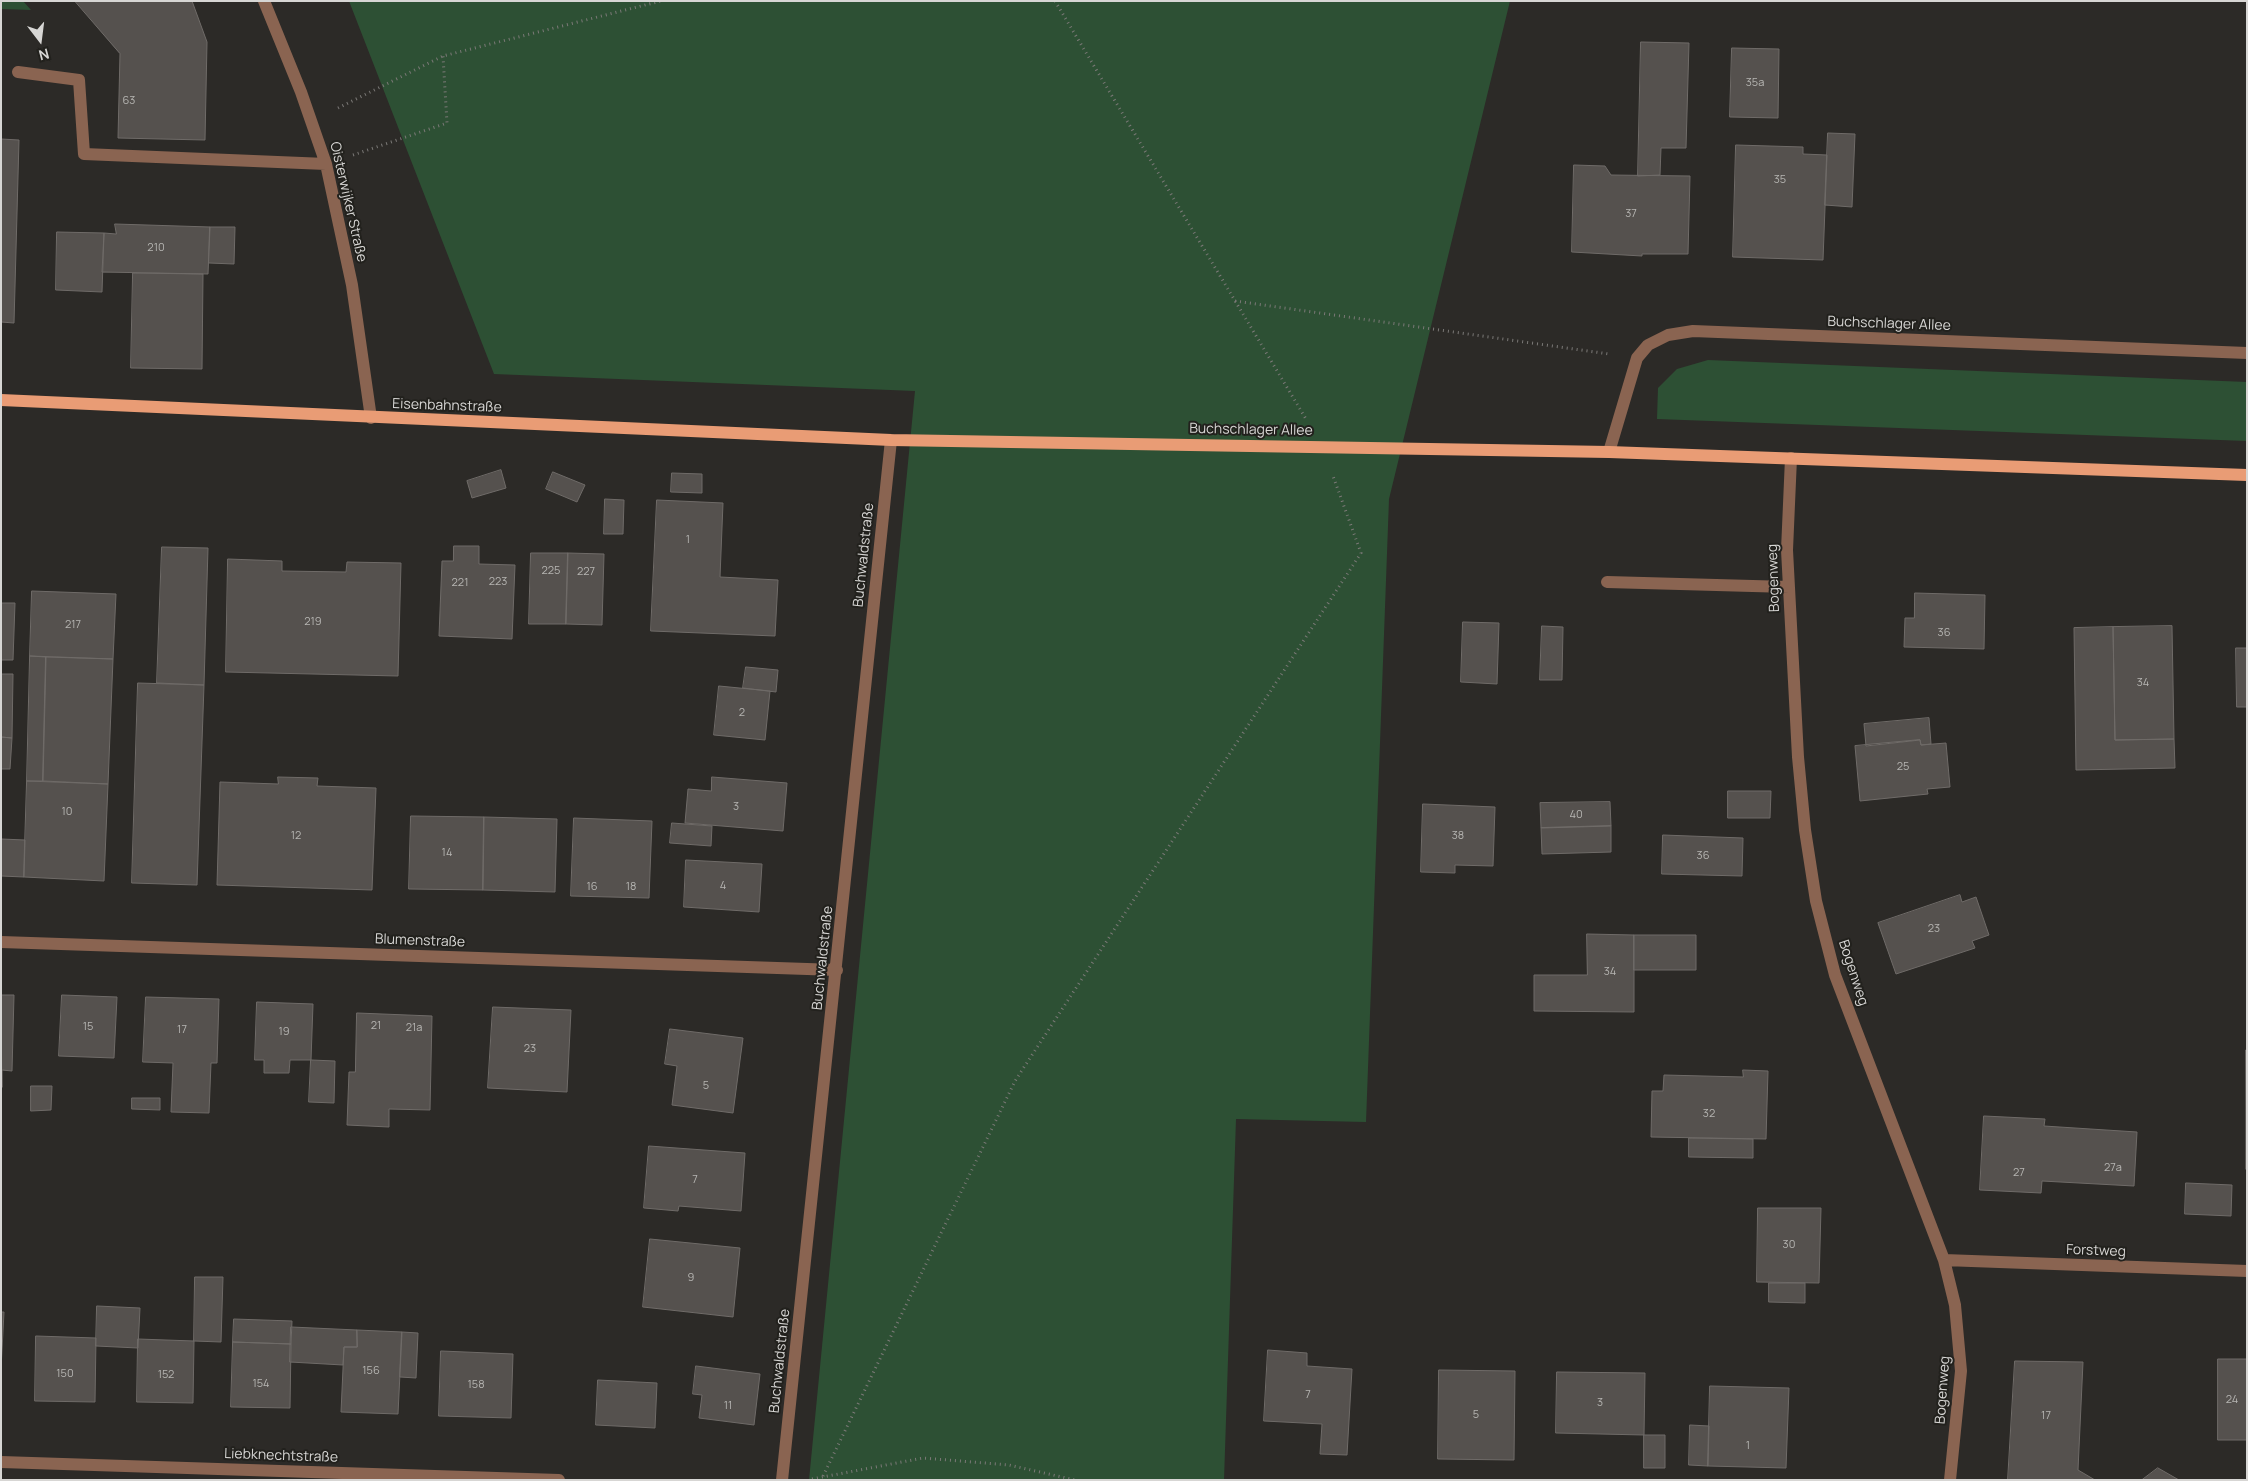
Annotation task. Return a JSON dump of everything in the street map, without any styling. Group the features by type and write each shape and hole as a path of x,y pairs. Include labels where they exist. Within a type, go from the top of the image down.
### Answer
{"main road":[{"name":"Eisenbahnstraße","path":"1,400 891,440"},
{"name":"Buchschlager Allee","path":"891,440 1610,452 2247,475"}],"street":[{"name":"Oisterwijker Straße","path":"264,1 326,164 352,285 371,418"},
{"path":"18,72 80,80 84,154 326,164"},
{"name":"Buchschlager Allee","path":"1637,358 1648,345 1668,335 1693,331 2247,353"},
{"path":"1610,452 1637,358"},
{"name":"Buchwaldstraße","path":"782,1480 837,970 891,440"},
{"name":"Bogenweg","path":"1790,458 1786,550 1798,756 1805,830 1816,901 1835,976 1944,1260 1955,1305 1962,1371 1950,1480"},
{"path":"1607,582 1789,587"},
{"name":"Blumenstraße","path":"1,942 837,970"},
{"name":"Forstweg","path":"1944,1260 2247,1271"},
{"name":"Liebknechtstraße","path":"1,1462 559,1480"}],"path":[{"path":"311,121 443,56 661,1"},
{"path":"823,1476 1015,1081 1361,553 1322,446 1055,1"},
{"path":"326,164 447,123 443,56"},
{"path":"1235,301 1637,358"},
{"path":"810,1480 923,1458 1009,1465 1075,1480"}],"green space":[{"path":"1,1 23,1 31,10 1,9"},
{"path":"349,1 1510,1 1389,499 1366,1122 1236,1119 1224,1480 809,1480 915,391 494,374"},
{"path":"1708,360 2247,382 2247,441 1657,419 1658,388 1677,369"}],"building":[{"path":"75,1 192,1 207,42 205,140 118,138 120,54"},
{"path":"1641,42 1689,43 1686,148 1661,148 1660,175 1638,176"},
{"path":"1732,48 1779,49 1778,118 1730,117"},
{"path":"1828,133 1855,134 1852,207 1825,205"},
{"path":"1,139 19,140 14,323 1,322"},
{"path":"1736,145 1803,147 1803,154 1827,155 1823,260 1733,257"},
{"path":"1574,165 1605,166 1611,175 1690,176 1688,254 1642,254 1642,256 1572,252"},
{"path":"115,224 210,227 208,274 102,272 104,233 116,234"},
{"path":"210,227 235,227 234,264 209,263"},
{"path":"57,232 104,233 102,292 56,290"},
{"path":"133,273 203,274 202,369 131,368"},
{"path":"501,470 506,488 472,498 467,481"},
{"path":"553,472 585,485 577,502 546,489"},
{"path":"672,473 702,474 702,493 671,492"},
{"path":"605,499 624,500 623,534 604,534"},
{"path":"657,500 723,503 720,577 778,580 775,636 651,631"},
{"path":"454,546 479,546 479,564 515,565 512,639 439,636 442,561 453,561"},
{"path":"162,547 208,548 204,685 157,683"},
{"path":"531,553 568,553 566,624 529,624"},
{"path":"568,553 604,554 602,625 566,624"},
{"path":"228,559 282,561 282,571 346,572 347,562 401,563 398,676 226,672"},
{"path":"32,591 116,594 113,659 30,656"},
{"path":"1915,593 1985,595 1984,649 1904,647 1905,618 1914,618"},
{"path":"1,603 15,603 13,660 1,660"},
{"path":"1463,622 1499,623 1497,684 1461,682"},
{"path":"1542,626 1563,627 1562,680 1540,680"},
{"path":"2172,626 2174,739 2115,740 2113,627"},
{"path":"2113,627 2115,740 2174,739 2175,768 2076,770 2074,628"},
{"path":"2236,648 2247,648 2247,707 2237,707"},
{"path":"30,656 46,657 43,781 27,781"},
{"path":"46,657 113,659 108,784 43,781"},
{"path":"746,667 778,670 776,692 743,688"},
{"path":"1,674 13,674 12,738 1,737"},
{"path":"138,683 204,685 197,885 132,883"},
{"path":"719,686 770,691 765,740 714,735"},
{"path":"1929,718 1931,744 1921,745 1920,740 1866,746 1864,724"},
{"path":"1,737 12,738 10,769 1,769"},
{"path":"1920,740 1921,745 1946,743 1950,787 1927,789 1928,794 1860,801 1855,746"},
{"path":"278,777 318,778 317,786 376,788 372,890 217,885 220,782 278,784"},
{"path":"712,777 787,783 783,831 685,823 688,789 711,791"},
{"path":"27,781 108,784 104,881 24,877"},
{"path":"1728,791 1771,791 1770,818 1728,818"},
{"path":"1610,802 1611,826 1541,828 1540,803"},
{"path":"1423,804 1495,807 1493,866 1455,865 1455,873 1421,872"},
{"path":"411,816 484,817 483,890 409,889"},
{"path":"484,817 557,819 555,892 483,890"},
{"path":"574,818 652,821 649,898 571,896"},
{"path":"672,823 712,826 711,846 670,843"},
{"path":"1611,826 1611,852 1542,854 1541,828"},
{"path":"1663,835 1743,838 1742,876 1662,874"},
{"path":"1,839 25,840 24,877 1,876"},
{"path":"686,860 762,864 759,912 684,907"},
{"path":"1960,895 1962,902 1976,897 1989,935 1972,941 1975,948 1896,974 1878,923"},
{"path":"1587,934 1634,935 1634,1012 1534,1011 1534,975 1587,975"},
{"path":"1634,935 1696,935 1696,970 1634,970"},
{"path":"1,995 14,995 12,1071 2,1070 2,1087"},
{"path":"62,995 117,997 114,1058 59,1056"},
{"path":"146,997 219,999 217,1063 211,1063 209,1113 171,1112 173,1063 143,1062"},
{"path":"257,1002 313,1004 311,1060 290,1060 289,1073 264,1073 264,1060 255,1060"},
{"path":"493,1007 571,1010 567,1092 488,1088"},
{"path":"357,1013 432,1016 430,1110 389,1109 389,1127 347,1125 349,1072 355,1072"},
{"path":"670,1029 743,1038 733,1113 672,1105 677,1066 665,1064"},
{"path":"2246,1050 2247,1050 2246,1169"},
{"path":"311,1060 335,1061 334,1103 309,1102"},
{"path":"1743,1070 1768,1071 1766,1139 1651,1137 1652,1091 1663,1091 1664,1075 1743,1077"},
{"path":"31,1086 52,1086 51,1110 31,1111"},
{"path":"132,1098 160,1098 160,1110 132,1109"},
{"path":"1984,1116 2045,1119 2044,1126 2137,1132 2134,1186 2042,1181 2041,1193 1980,1190"},
{"path":"1689,1138 1753,1139 1753,1158 1689,1157"},
{"path":"649,1146 745,1153 741,1211 679,1206 678,1211 644,1208"},
{"path":"2186,1183 2232,1185 2231,1216 2185,1214"},
{"path":"1758,1208 1821,1208 1819,1283 1757,1282"},
{"path":"650,1239 740,1248 733,1317 643,1307"},
{"path":"195,1277 223,1277 221,1342 194,1341"},
{"path":"1769,1283 1805,1283 1805,1303 1769,1302"},
{"path":"97,1306 140,1308 138,1348 96,1346"},
{"path":"1,1312 4,1312 1,1369"},
{"path":"234,1319 292,1321 291,1344 233,1342"},
{"path":"291,1327 357,1330 357,1347 344,1347 343,1365 290,1362"},
{"path":"357,1330 402,1332 398,1414 341,1412 344,1347 357,1347"},
{"path":"402,1332 418,1333 416,1378 400,1377"},
{"path":"36,1336 96,1338 95,1402 35,1401"},
{"path":"138,1339 194,1341 193,1403 137,1402"},
{"path":"233,1342 291,1344 290,1408 231,1407"},
{"path":"1268,1350 1307,1353 1307,1366 1352,1369 1347,1455 1320,1454 1322,1424 1264,1421"},
{"path":"441,1351 513,1354 511,1418 439,1416"},
{"path":"2218,1359 2247,1359 2247,1440 2218,1440"},
{"path":"2015,1361 2083,1362 2078,1470 2095,1480 2008,1480"},
{"path":"696,1366 760,1374 754,1425 699,1418 702,1395 693,1394"},
{"path":"1439,1370 1515,1371 1514,1460 1438,1459"},
{"path":"1557,1372 1645,1373 1644,1435 1556,1433"},
{"path":"598,1380 657,1383 655,1428 596,1425"},
{"path":"1710,1386 1789,1388 1786,1468 1708,1466"},
{"path":"1690,1425 1709,1426 1708,1466 1689,1465"},
{"path":"1644,1435 1665,1435 1665,1468 1644,1468"},
{"path":"2158,1468 2179,1480 2142,1480"}]}
